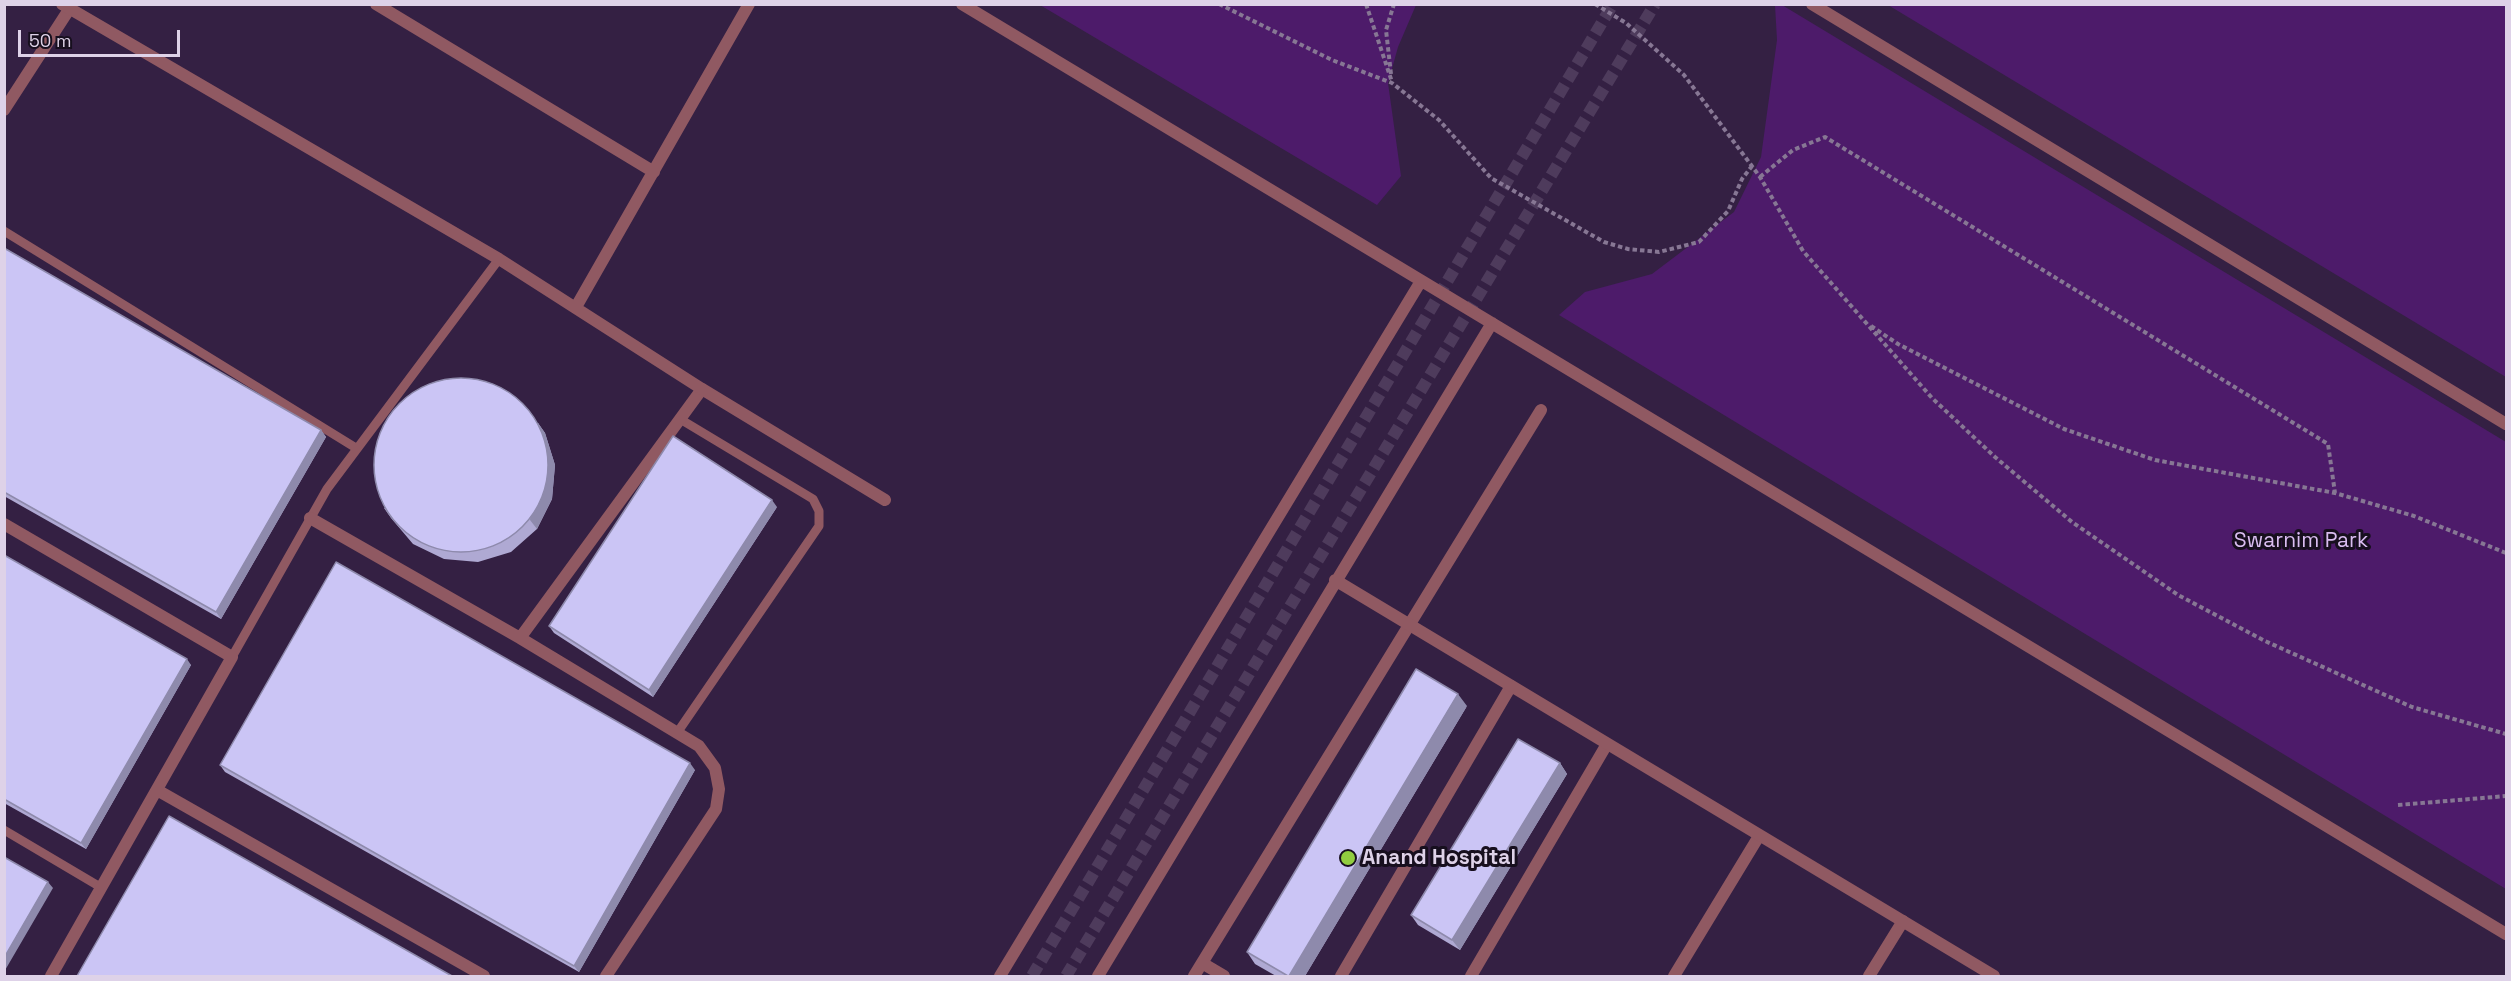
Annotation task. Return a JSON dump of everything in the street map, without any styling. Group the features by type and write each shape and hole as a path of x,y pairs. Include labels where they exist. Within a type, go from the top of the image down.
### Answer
{"street":[{"path":"376,4 654,172"},
{"path":"576,308 750,4"},
{"path":"962,4 2506,933"},
{"path":"1812,4 2506,424"},
{"path":"4,110 68,6 499,259 702,389 885,500"},
{"path":"1000,976 1421,281"},
{"path":"1098,976 1492,323"},
{"path":"520,638 702,389"},
{"path":"1194,976 1541,410"},
{"path":"310,518 520,638 699,746 714,768 719,789 716,808 606,976"},
{"path":"4,524 232,657 51,976"},
{"path":"1335,580 1994,976"},
{"path":"1341,976 1511,686"},
{"path":"1471,976 1607,744"},
{"path":"157,790 484,976"},
{"path":"1674,976 1760,836"},
{"path":"1869,976 1903,921"},
{"path":"1202,963 1224,976"}],"lane":[{"path":"4,231 356,448"},
{"path":"232,657 310,518 356,448 499,259"},
{"path":"677,733 819,526 819,511 813,499 680,419"},
{"path":"4,830 102,888"}],"path":[{"path":"1219,4 1332,60 1392,83 1439,120 1491,178 1604,242 1628,249 1659,252 1699,242 1728,211 1742,179 1752,166"},
{"path":"1366,4 1392,83"},
{"path":"1392,83 1386,30 1394,4"},
{"path":"1595,4 1626,23 1684,75 1760,177 1803,251 1932,398 1995,457 2072,522 2178,595 2265,641 2412,707 2506,734"},
{"path":"1760,177 1793,150 1825,137 2328,444 2335,493"},
{"path":"1867,323 1898,344 2064,429 2156,460 2335,493 2414,516 2506,553"},
{"path":"2398,805 2506,796"}],"green space":[{"path":"1040,5 1416,5 1398,47 1388,83 1401,176 1377,205"},
{"name":"Swarnim Park","path":"1775,5 1782,5 2506,442 2506,889 1559,315 1585,292 1652,274 1734,212 1761,157 1777,40"},
{"path":"1888,5 2506,5 2506,377"}],"building":[{"path":"4,248 321,430 216,612 4,492"},
{"path":"461,378 494,385 509,393 522,404 533,417 541,432 548,465 541,498 533,513 522,526 509,537 494,545 461,552 428,545 413,537 400,526 389,513 381,498 374,465 381,432 389,417 400,404 413,393 428,385"},
{"path":"673,436 772,500 649,690 549,626"},
{"path":"4,555 187,659 81,843 4,799"},
{"path":"336,562 690,763 574,966 220,765"},
{"path":"1416,669 1458,694 1288,976 1247,952"},
{"path":"1518,739 1560,763 1452,940 1411,915"},
{"path":"169,816 452,976 77,976"},
{"path":"4,857 48,882 4,958"}],"tunnel":[{"path":"1032,976 1613,4"},
{"path":"1066,976 1655,4"}],"place":[{"name":"Anand Hospital","path":"1348,858"}]}
